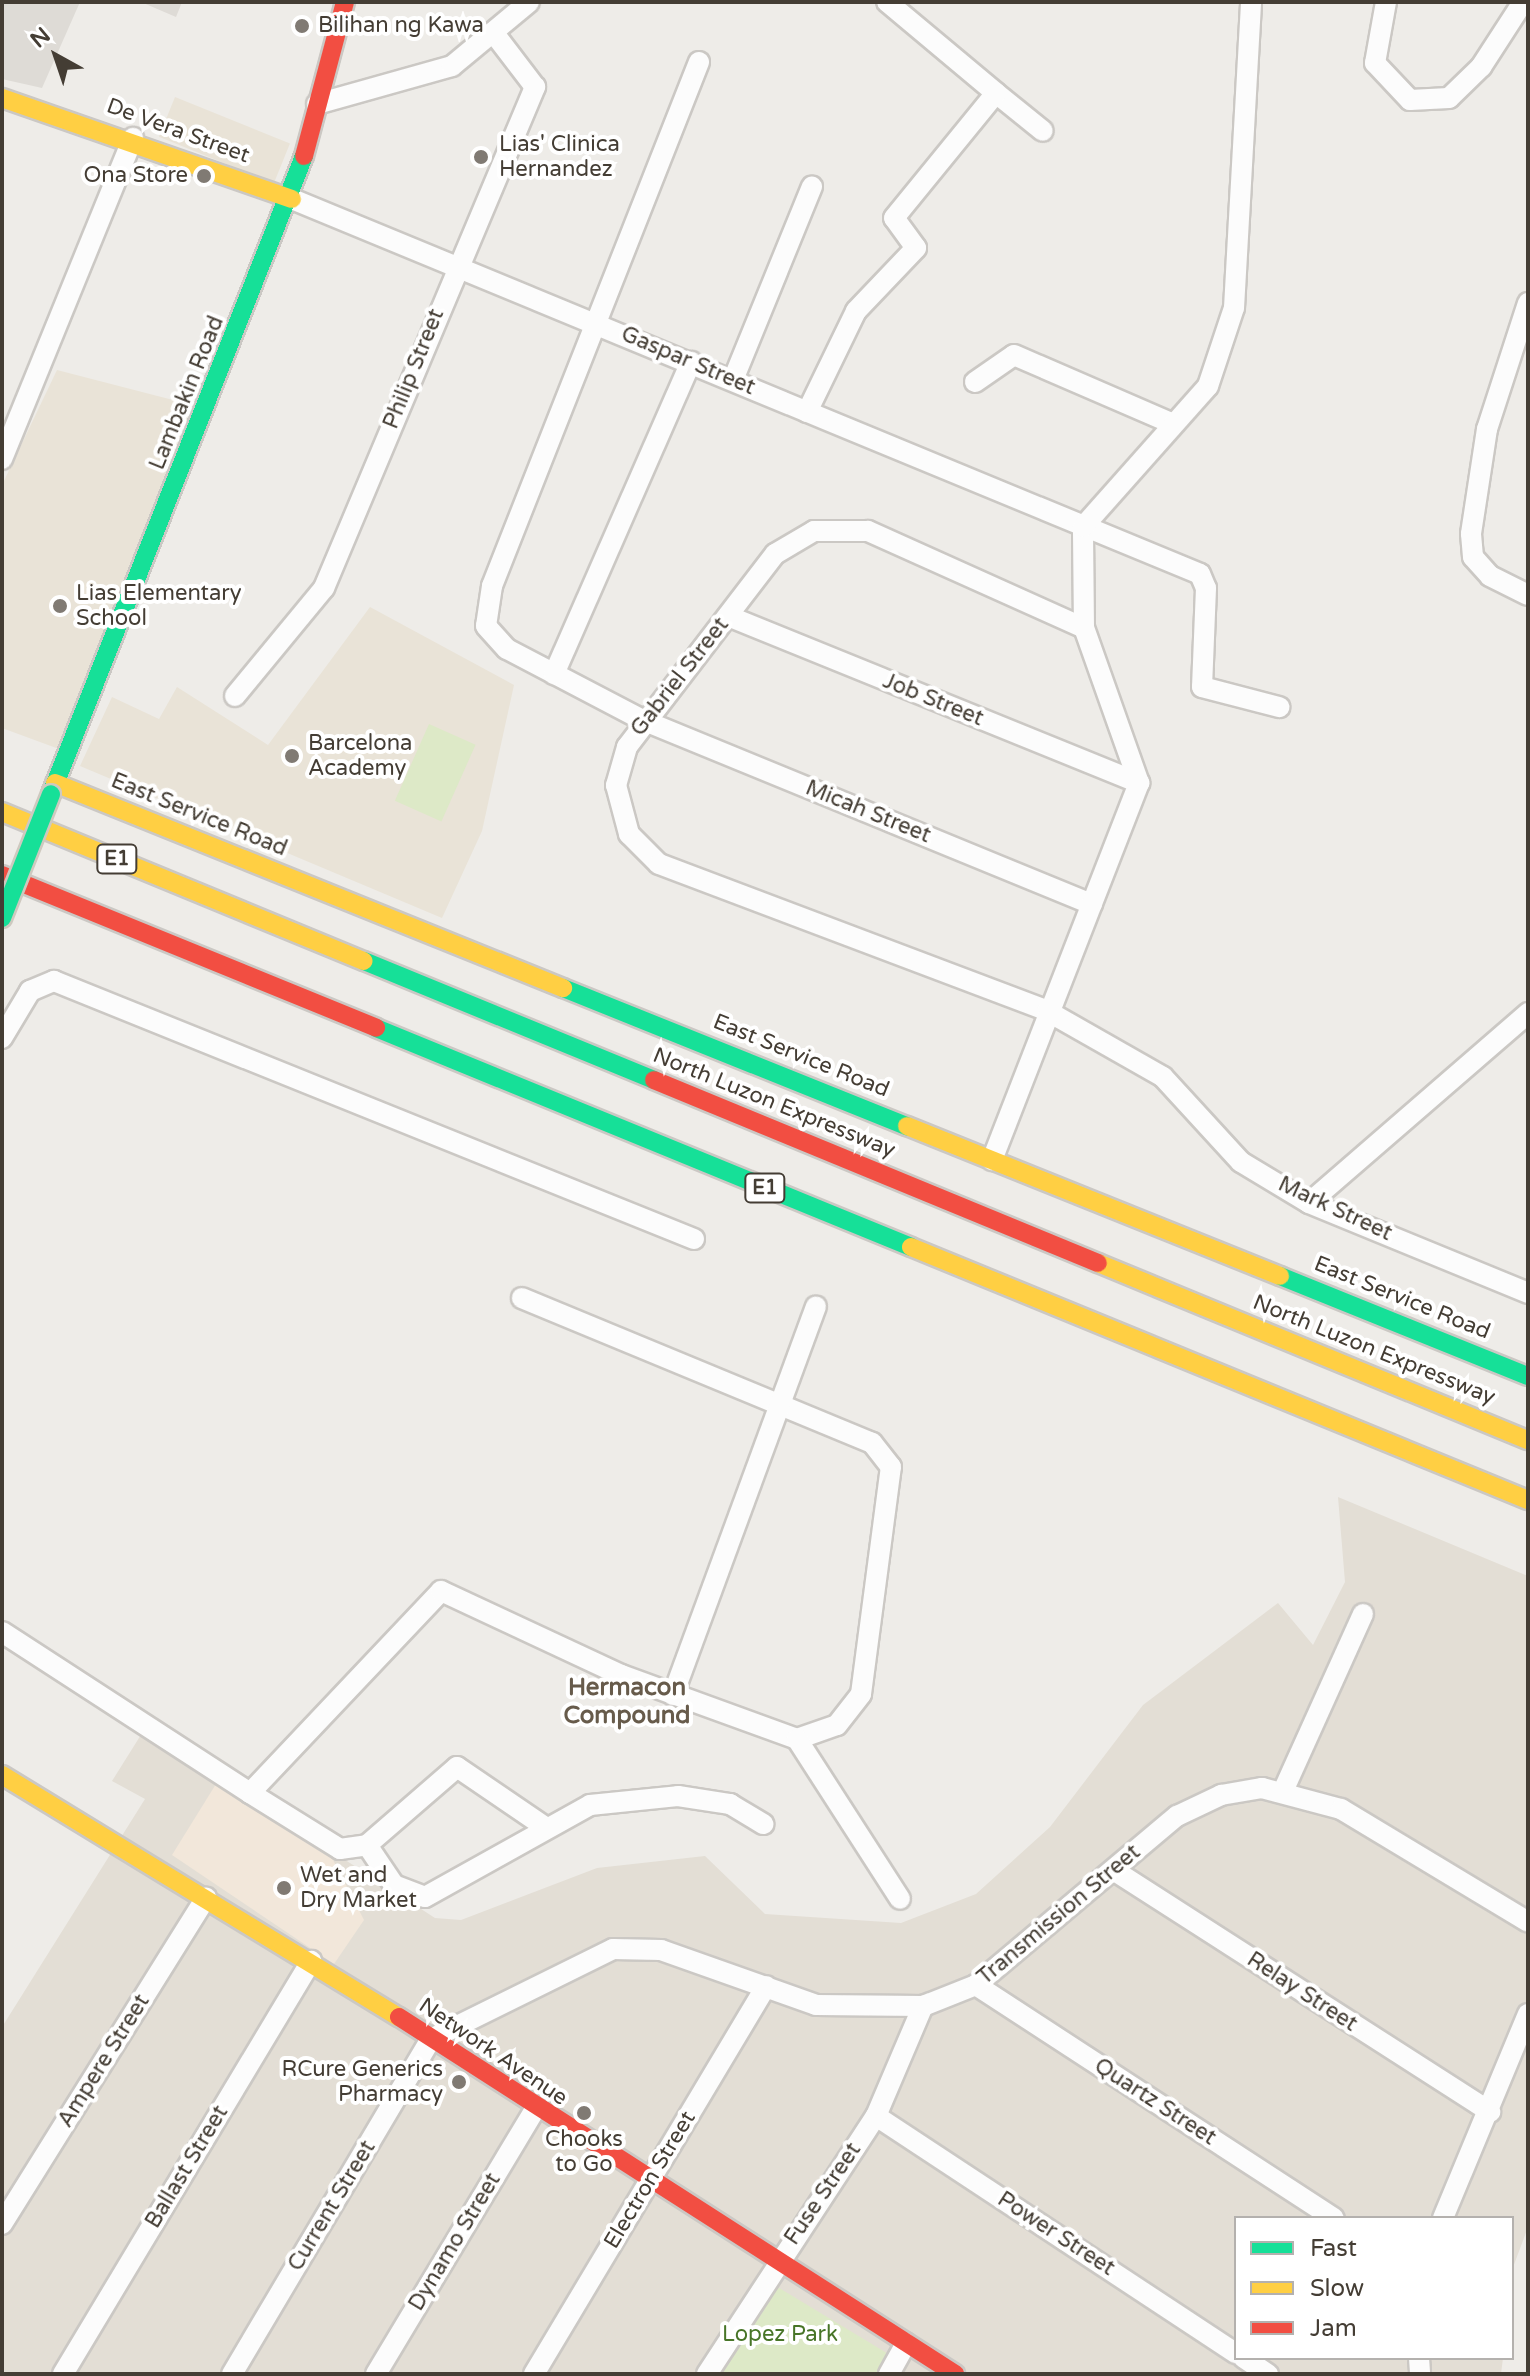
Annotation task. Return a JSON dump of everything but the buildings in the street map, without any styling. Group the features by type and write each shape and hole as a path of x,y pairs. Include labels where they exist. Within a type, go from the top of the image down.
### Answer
{"main road":[{"name":"Lambakin Road","path":"2,918 292,199 345,2"},
{"name":"De Vera Street","path":"2,98 133,138 292,199"},
{"name":"East Service Road","path":"53,789 992,1160 1528,1376"},
{"name":"North Luzon Expressway","path":"2,812 1528,1440"},
{"name":"E1","path":"2,875 1528,1500"},
{"name":"Network Avenue","path":"2,1775 311,1961 648,2182 955,2374"}],"street":[{"path":"317,104 452,66 529,2"},
{"path":"887,2 1043,131"},
{"path":"992,1160 1047,1011 1139,783 1084,628 1083,527 1169,422 1208,386 1234,308 1251,2"},
{"path":"1386,2 1375,63 1410,100 1449,98 1481,67 1523,2"},
{"name":"Philip Street","path":"235,696 324,588 456,265 535,87 493,32"},
{"path":"597,322 699,62"},
{"path":"807,412 856,311 916,248 894,218 996,93"},
{"path":"2,459 133,138"},
{"path":"733,380 812,186"},
{"name":"Gaspar Street","path":"292,199 597,322 1200,574 1206,588 1202,687 1279,707"},
{"path":"1528,303 1487,429 1471,534 1473,557 1490,576 1528,595"},
{"name":"Micah Street","path":"597,322 492,586 486,626 507,649 645,721 1092,904"},
{"path":"975,382 1014,355 1169,422"},
{"path":"554,674 691,362"},
{"name":"Gabriel Street","path":"1047,1011 659,864 629,834 616,785 627,747 775,554 814,531 868,531 1084,628"},
{"name":"Job Street","path":"728,616 1139,783"},
{"path":"2,1038 30,991 54,981 694,1239"},
{"name":"Mark Street","path":"1047,1011 1163,1077 1241,1162 1309,1203 1528,1293"},
{"path":"1309,1203 1528,1013"},
{"path":"522,1298 778,1407 872,1443 891,1467 861,1694 837,1725 797,1739"},
{"path":"673,1695 816,1306"},
{"path":"250,1793 441,1591 673,1695 797,1739 900,1899"},
{"path":"1284,1789 1363,1614"},
{"path":"2,1632 340,1849 367,1845 457,1767 545,1827"},
{"name":"Transmission Street","path":"431,2039 613,1949 661,1950 816,2005 923,2006 976,1985 1177,1816 1221,1795 1284,1789 1341,1809 1528,1922"},
{"path":"367,1845 394,1885 425,1897 545,1827 590,1805 642,1794 730,1804 763,1824"},
{"name":"Relay Street","path":"1115,1871 1490,2112"},
{"name":"Ampere Street","path":"2,2224 206,1898"},
{"name":"Ballast Street","path":"63,2374 311,1961"},
{"name":"Quartz Street","path":"976,1985 1331,2216"},
{"name":"Electron Street","path":"534,2374 766,1986"},
{"name":"Fuse Street","path":"707,2374 777,2262 876,2116 923,2006"},
{"path":"1444,2216 1490,2112 1528,2014"},
{"name":"Current Street","path":"232,2374 431,2039"},
{"name":"Dynamo Street","path":"376,2374 535,2109"},
{"name":"Power Street","path":"876,2116 1234,2352"},
{"path":"889,2374 906,2343"},
{"path":"1247,2360 1268,2374"}],"shaded area":[{"path":"2,2 80,2 42,88 2,79"},
{"path":"141,2 182,2 176,17"},
{"path":"175,97 290,143 274,183 159,137"},
{"name":"Lias Elementary School","path":"57,370 200,407 59,749 2,728 2,485"},
{"name":"Barcelona Academy","path":"370,607 514,685 482,831 442,918 80,766 112,697 159,719 177,687 268,745"},
{"path":"1338,1497 1528,1576 1528,2227 1514,2265 1514,2216 1234,2216 1234,2360 1503,2360 1501,2374 2,2374 2,2027 145,1799 112,1781 144,1730 435,1918 461,1920 597,1868 705,1856 765,1914 901,1923 976,1894 1050,1827 1143,1705 1278,1603 1313,1645 1345,1582"},
{"name":"Wet and Dry Market","path":"216,1784 331,1856 364,1920 334,1964 172,1855"}],"green space":[{"path":"429,724 476,745 441,821 395,801"},
{"name":"Lopez Park","path":"766,2280 890,2355 880,2374 708,2374"}],"traffic: fast":[{"path":"51,794 304,156"},
{"path":"2,918 51,794"},
{"path":"364,961 654,1080"},
{"path":"563,988 907,1126"},
{"path":"376,1028 911,1247"},
{"path":"1280,1276 1528,1376"}],"traffic: slow":[{"path":"2,98 292,199"},
{"path":"55,783 563,988"},
{"path":"2,812 364,961"},
{"path":"907,1126 1280,1276"},
{"path":"911,1247 1528,1500"},
{"path":"1098,1263 1528,1440"},
{"path":"2,1775 399,2017"}],"traffic: jam":[{"path":"304,156 345,2"},
{"path":"2,875 376,1028"},
{"path":"654,1080 1098,1263"},
{"path":"399,2017 955,2374"}],"place":[{"name":"Bilihan ng Kawa","path":"302,26"},
{"name":"Lias' Clinica Hernandez","path":"481,157"},
{"name":"Ona Store","path":"204,176"},
{"name":"Lias Elementary School","path":"60,606"},
{"name":"Barcelona Academy","path":"292,756"},
{"name":"Wet and Dry Market","path":"284,1888"},
{"name":"RCure Generics Pharmacy","path":"459,2082"},
{"name":"Chooks to Go","path":"584,2113"}],"district":[{"name":"Hermacon Compound","path":"627,1702"}]}
